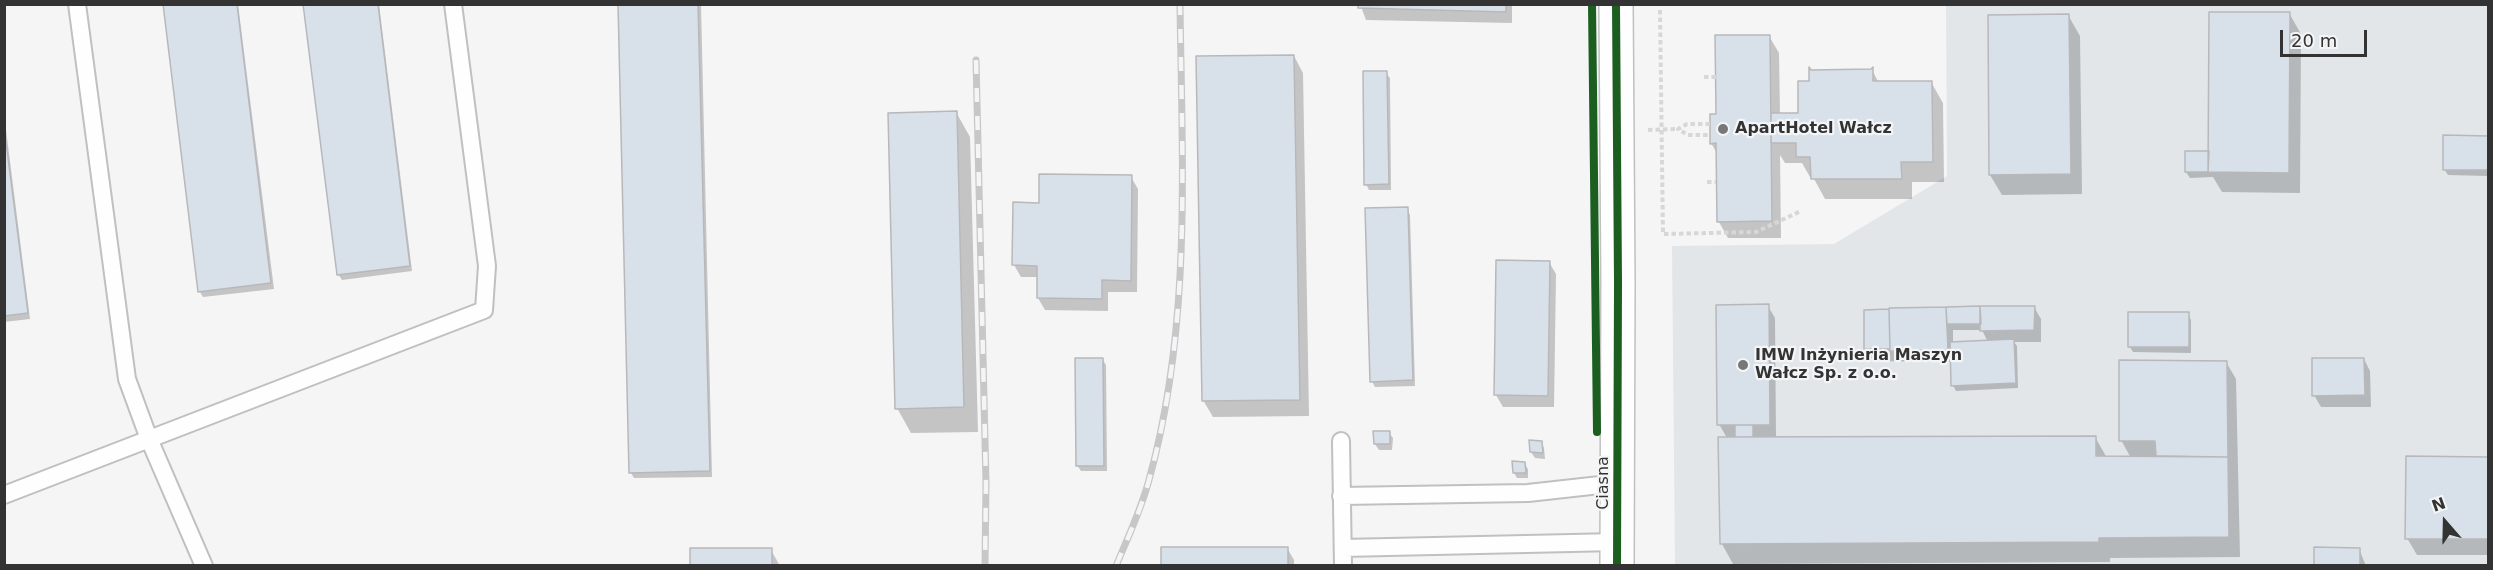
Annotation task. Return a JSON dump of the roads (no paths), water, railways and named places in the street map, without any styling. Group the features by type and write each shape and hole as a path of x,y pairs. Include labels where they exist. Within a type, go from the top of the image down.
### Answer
{"street":[{"name":"Ciasna","path":"1616,4 1617,554"}],"lane":[{"path":"77,4 127,379 149,439 204,566"},
{"path":"4,495 484,310 487,267 453,4"},
{"path":"1341,441 1343,566"},
{"path":"1341,496 1528,493 1618,483"},
{"path":"1343,548 1617,554"}],"railway":[{"path":"1116,566 1149,480 1163,422 1172,363 1181,244 1180,4"},
{"path":"976,60 986,483 985,566"}],"place":[{"name":"ApartHotel Wałcz","path":"1723,129"},
{"name":"IMW Inżynieria Maszyn Wałcz Sp. z o.o.","path":"1743,365"}]}
